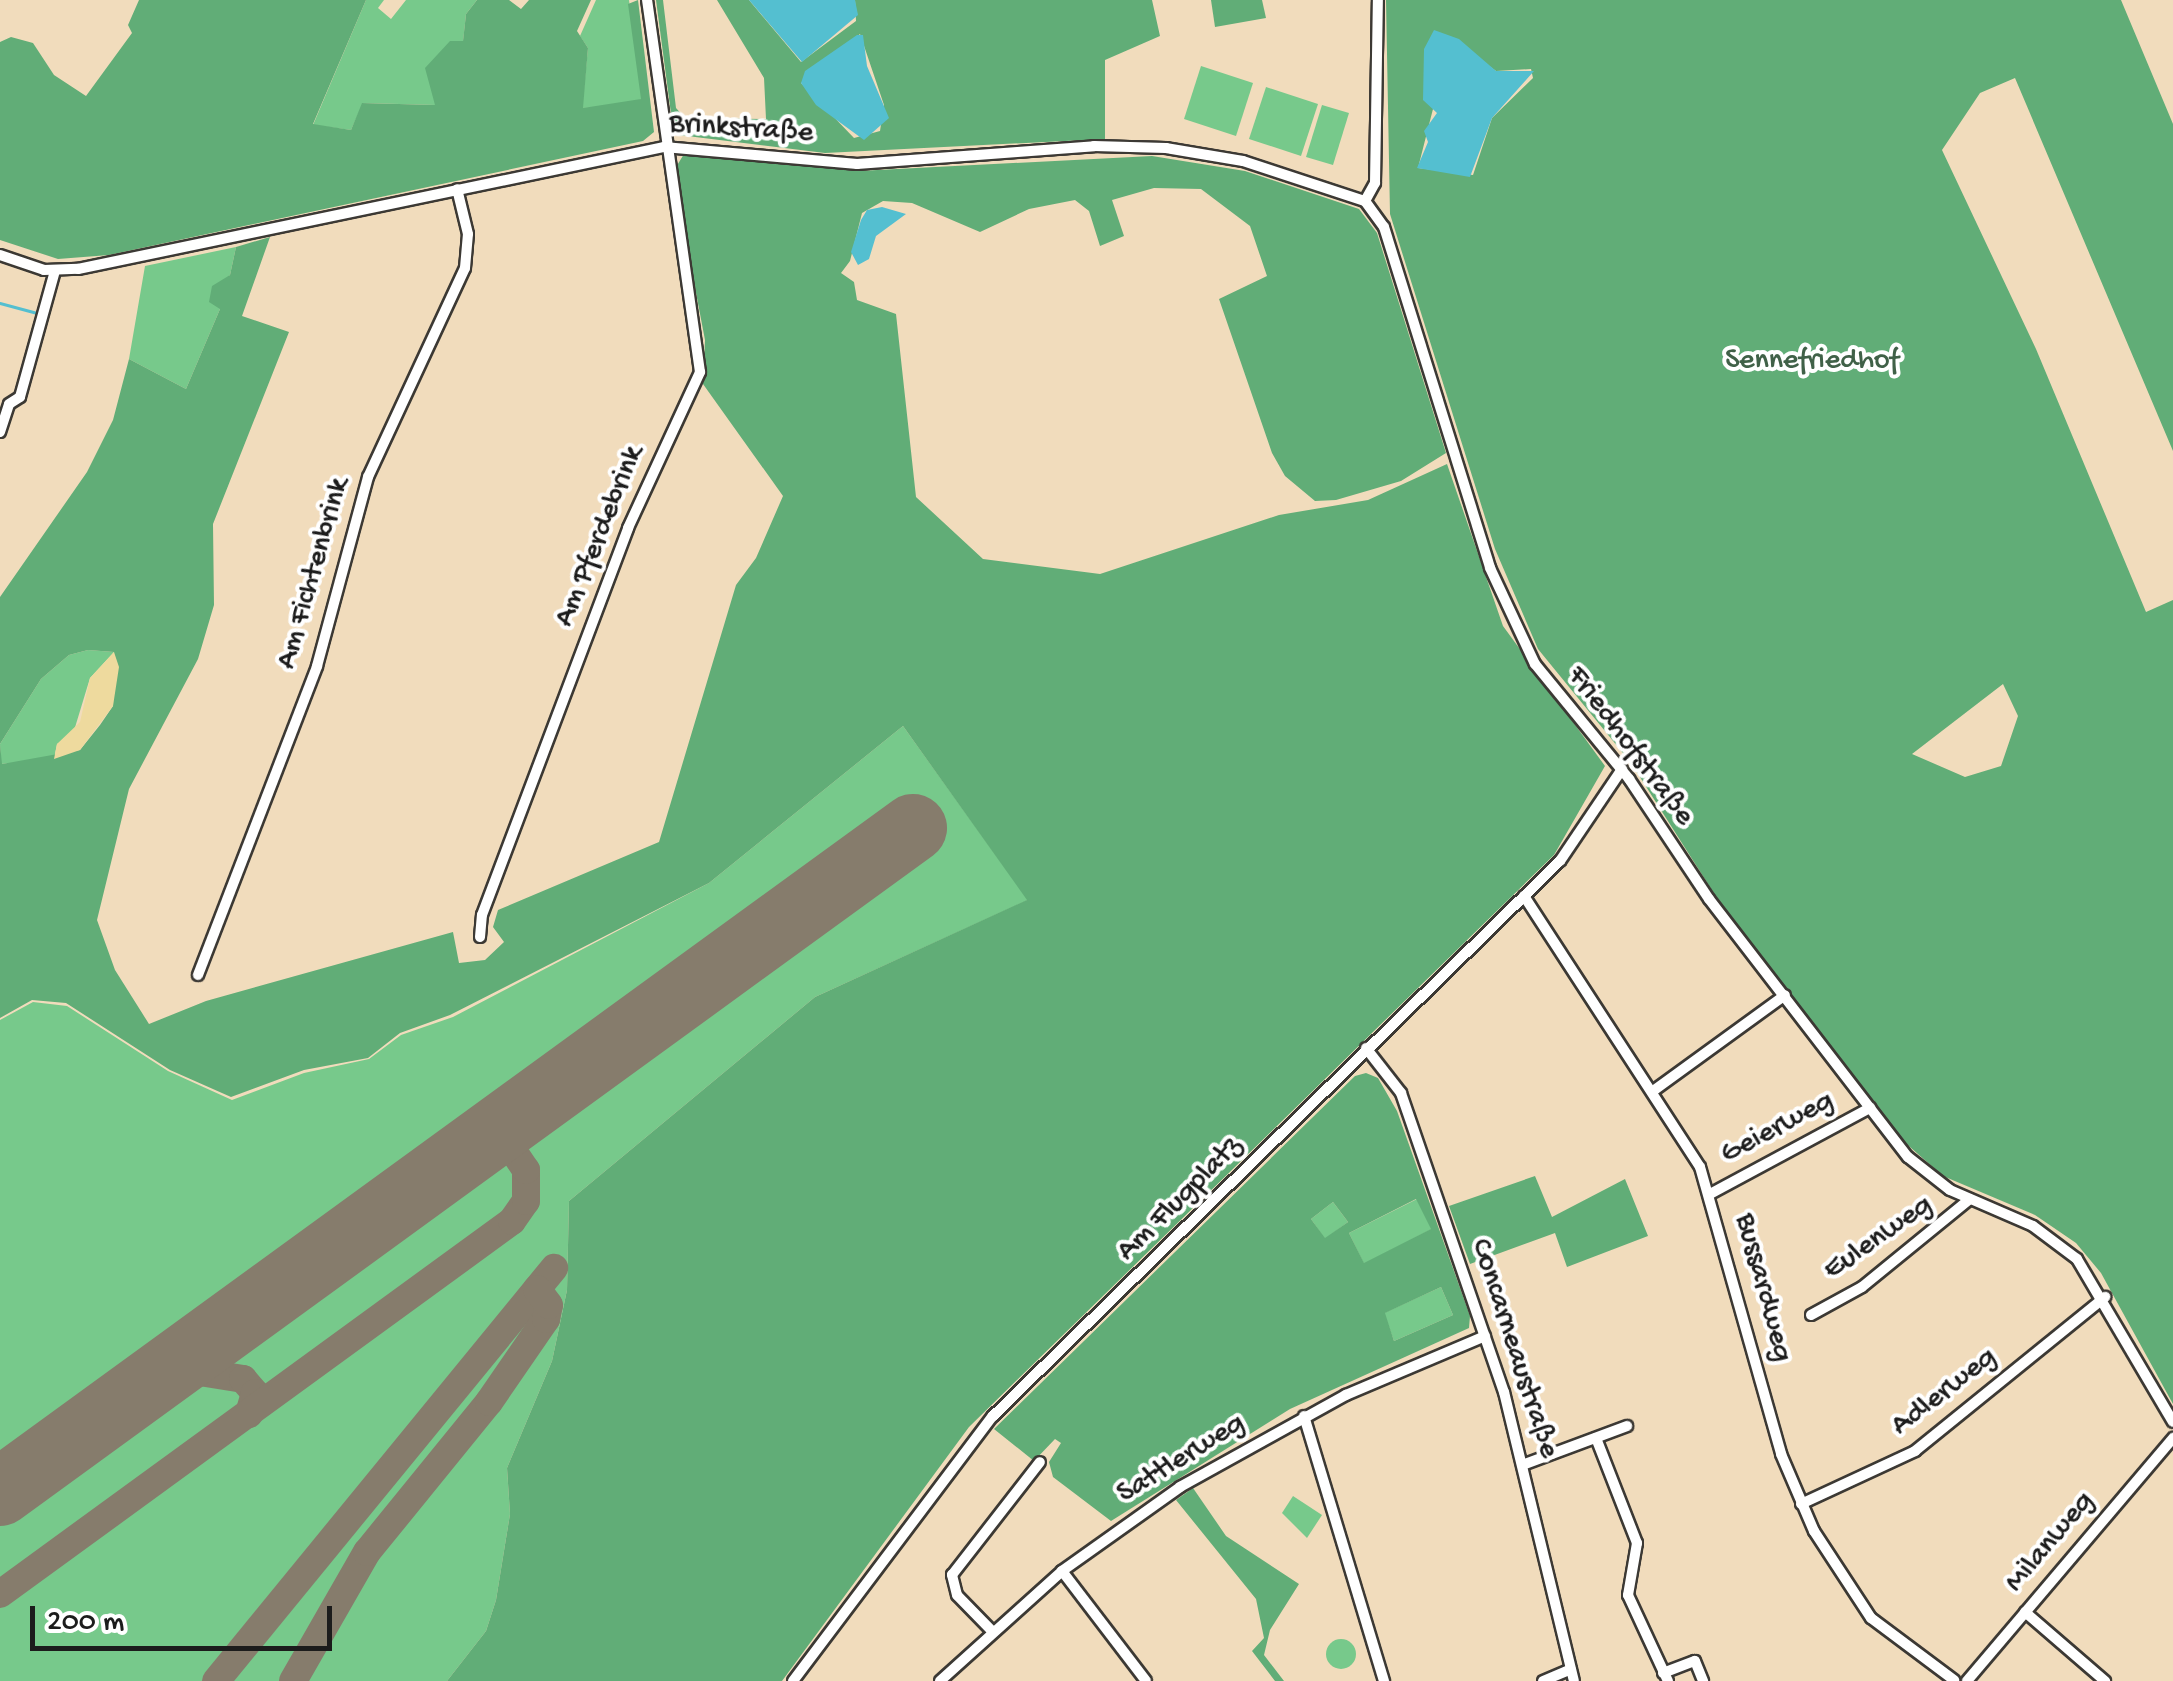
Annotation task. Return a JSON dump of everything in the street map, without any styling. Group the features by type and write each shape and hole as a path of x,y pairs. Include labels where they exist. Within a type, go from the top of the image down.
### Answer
{"street":[{"name":"Am Pferdebrink","path":"480,938 486,906 628,528 700,372 664,147 647,0"},
{"path":"1365,202 1375,183 1378,0"},
{"name":"Brinkstraße","path":"0,255 55,271 664,147 858,164 1094,146 1166,148 1243,161 1365,202"},
{"name":"Am Fichtenbrink","path":"198,974 317,666 368,477 466,268 468,234 457,189"},
{"name":"Friedhofstraße","path":"1365,202 1384,226 1508,618 1559,698 1622,770 1702,891 1921,1170 2063,1246 2105,1297 2173,1422"},
{"path":"0,432 4,400 20,396 55,271"},
{"name":"Am Flugplatz","path":"793,1681 992,1416 1570,850 1622,770"},
{"name":"Bussardweg","path":"1524,896 1654,1092 1710,1194 1801,1504 1872,1618 1954,1680"},
{"path":"1654,1092 1785,995"},
{"name":"Concarneaustraße","path":"1366,1048 1401,1093 1486,1336 1525,1464 1572,1675"},
{"name":"Geierweg","path":"1710,1194 1870,1108"},
{"name":"Eulenweg","path":"1811,1315 1862,1287 1970,1198"},
{"name":"Adlerweg","path":"1801,1504 1915,1451 2105,1297"},
{"name":"Sattlerweg","path":"940,1681 1062,1571 1180,1487 1304,1416 1486,1336"},
{"path":"1304,1416 1384,1681"},
{"path":"1525,1464 1626,1426"},
{"path":"1596,1438 1638,1544 1628,1595 1665,1677 1696,1661 1702,1681"},
{"name":"Milanweg","path":"1967,1681 2173,1438"},
{"path":"992,1631 957,1595 952,1575 1040,1462"},
{"path":"1062,1571 1146,1681"},
{"path":"2025,1612 2105,1681"},
{"path":"1544,1681 1572,1675"}],"green space":[{"path":"139,0 366,0 313,124 351,130 362,103 435,105 425,68 450,41 463,41 466,14 477,0 509,0 521,9 529,0 591,0 577,31 588,48 583,108 641,99 628,4 638,0 654,132 643,141 109,255 58,259 0,240 0,42 11,37 33,43 54,75 86,96 132,33 128,25"},
{"path":"366,0 384,0 378,8 391,19 406,0 477,0 466,14 463,42 435,105 363,103 351,130 313,125"},
{"path":"596,0 629,0 642,99 621,107 582,108 588,48 580,36"},
{"path":"656,0 663,0 676,108 685,118 766,119 764,78 717,0 749,0 801,62 856,21 855,0 1152,0 1160,36 1105,60 1105,139 825,153 679,135 672,121","holes":["860,34 884,105 880,131 854,138 801,83"]},
{"path":"1211,0 1262,0 1266,18 1215,27"},
{"name":"Sennefriedhof","path":"1386,0 2121,0 2173,124 2173,451 2015,78 1980,93 1942,150 2036,349 2146,612 2173,600 2173,1404 2101,1273 2076,1243 2035,1215 1943,1176 1902,1140 1715,895 1631,763 1538,649 1495,549 1390,214","holes":["1474,55 1496,71 1531,69 1533,78 1492,118 1473,175 1418,168 1434,105","2003,684 2018,716 2001,766 1965,777 1912,754"]},
{"path":"1201,66 1253,83 1236,136 1184,119"},
{"path":"1266,87 1318,104 1301,156 1249,139"},
{"path":"1322,105 1349,113 1333,165 1306,157"},
{"path":"684,154 858,171 1152,156 1245,171 1359,209 1377,233 1446,453 1401,481 1336,500 1315,501 1285,476 1272,453 1219,299 1267,276 1250,226 1201,189 1154,188 1112,200 1124,236 1100,246 1089,211 1075,200 1029,209 980,232 912,203 883,201 862,213 850,261 841,273 854,282 857,300 896,314 916,497 983,559 1100,574 1279,515 1368,500 1447,464 1503,626 1605,766 1554,855 969,1427 782,1681 447,1681 486,1631 496,1600 510,1514 507,1468 552,1361 567,1290 569,1201 815,997 1027,900 903,726 709,883 450,1015 400,1033 368,1058 304,1070 231,1097 170,1070 66,1003 32,1000 0,1018 0,744 0,597 87,472 113,420 129,359 186,389 220,309 209,302 212,286 230,275 236,247 270,237 242,316 289,332 213,524 214,605 198,659 129,789 97,920 115,970 149,1024 206,1001 453,932 459,963 485,960 504,942 493,927 498,910 659,842 736,585 756,558 783,496 703,384 705,340 673,172","holes":["88,650 114,652 113,706 80,750 2,764 0,744 41,679 69,655"]},
{"path":"236,247 230,275 220,284 220,309 186,389 129,359 145,266"},
{"path":"88,650 114,652 90,678 73,734 57,744 54,759 1,764 0,744 41,679 69,655"},
{"path":"903,726 1028,900 815,997 569,1201 567,1290 552,1361 507,1468 510,1514 496,1600 486,1631 447,1681 0,1681 0,1020 33,1002 67,1006 168,1071 232,1100 304,1073 369,1059 401,1035 453,1017 709,883"},
{"path":"1366,1073 1378,1078 1397,1111 1470,1316 1469,1328 1290,1409 1111,1521 1053,1477 1049,1462 1061,1443 1055,1439 1034,1461 994,1429 1355,1076","holes":["1416,1199 1431,1229 1364,1263 1349,1233","1333,1202 1348,1222 1325,1238 1311,1219","1441,1287 1453,1315 1394,1341 1385,1313"]},
{"path":"1535,1176 1552,1217 1625,1179 1648,1236 1567,1267 1555,1233 1470,1264 1449,1206"},
{"path":"1417,1199 1432,1229 1364,1264 1349,1233"},
{"path":"1333,1202 1348,1222 1325,1239 1311,1219"},
{"path":"1441,1287 1453,1315 1394,1341 1384,1313"},
{"path":"1193,1488 1226,1536 1299,1584 1270,1630 1264,1655 1284,1681 1275,1681 1252,1651 1264,1638 1256,1599 1176,1500"},
{"path":"1293,1496 1322,1515 1307,1538 1282,1513"},
{"path":"1341,1639 1352,1643 1356,1654 1352,1665 1341,1669 1330,1665 1326,1654 1330,1643"}],"sand":[{"path":"114,652 119,667 113,706 80,750 54,759 57,744 80,722 90,678"}],"water":[{"path":"749,0 855,0 858,15 802,62"},
{"path":"1434,30 1459,39 1496,71 1534,71 1492,118 1470,177 1417,168 1428,142 1424,131 1437,113 1423,100 1424,49"},
{"path":"857,35 863,35 867,66 889,118 864,140 816,105 801,83 805,71"},
{"path":"882,207 906,214 876,236 869,259 858,265 851,252 861,220 867,210"}],"waterway":[{"path":"0,303 38,313"}],"taxiway":[{"path":"0,1594 512,1221 526,1201 526,1170 508,1143 483,1141"},
{"path":"216,1681 554,1268"},
{"path":"293,1681 367,1552 489,1402 546,1319 549,1305 537,1289"},
{"path":"152,1381 187,1370 243,1379 255,1393 249,1414"}],"runway":[{"path":"0,1492 913,828"}]}
